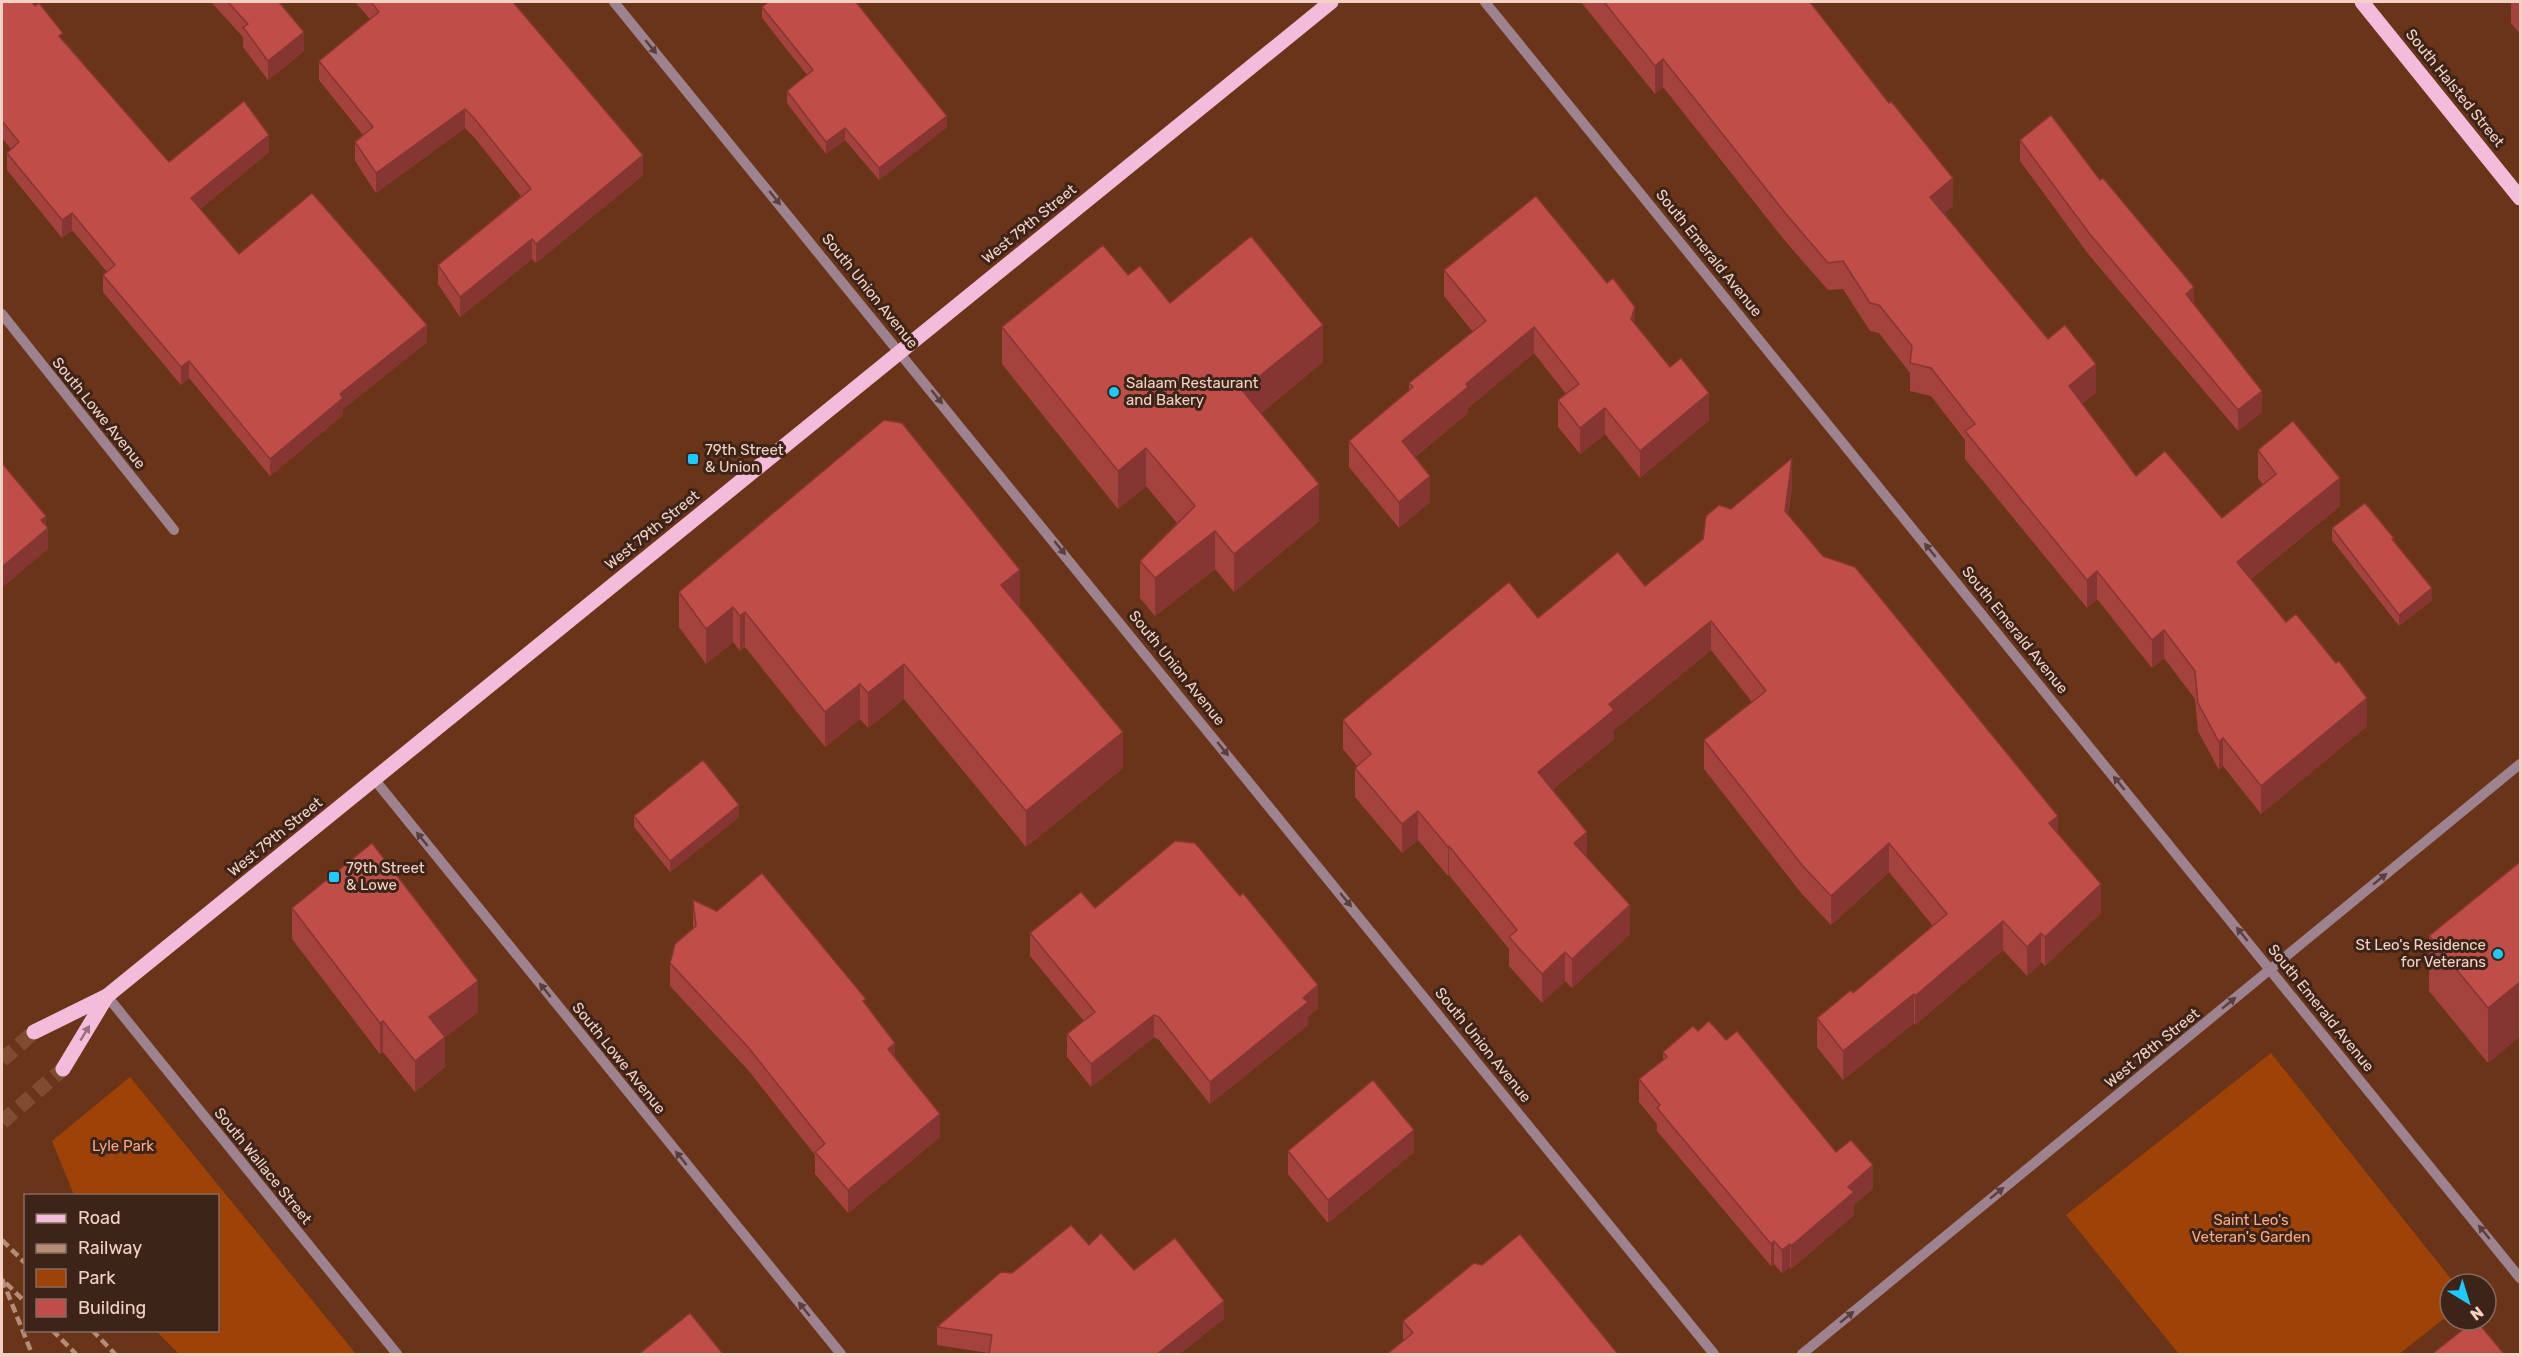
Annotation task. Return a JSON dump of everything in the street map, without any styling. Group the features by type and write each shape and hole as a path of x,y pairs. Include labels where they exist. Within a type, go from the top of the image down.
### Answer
{"main road":[{"name":"West 79th Street","path":"34,1032 107,996 1331,2"},
{"name":"South Halsted Street","path":"2362,2 2520,198"},
{"name":"West 79th Street","path":"63,1069 107,996"}],"street":[{"name":"South Union Avenue","path":"614,2 1714,1354"},
{"name":"South Emerald Avenue","path":"1485,2 2520,1278"},
{"name":"South Lowe Avenue","path":"2,314 174,530"},
{"name":"West 78th Street","path":"1802,1354 2520,764"},
{"name":"South Lowe Avenue","path":"374,779 841,1354"},
{"name":"South Wallace Street","path":"107,996 397,1354"}],"green space":[{"name":"Saint Leo's Veteran's Garden","path":"2271,1053 2445,1272 2438,1272 2438,1323 2399,1354 2179,1354 2066,1215"},
{"name":"Lyle Park","path":"130,1077 356,1354 179,1354 157,1332 219,1332 219,1194 74,1194 52,1141"}],"building":[{"path":"2,2 32,2 35,6 39,3 63,33 59,36 169,162 244,101 269,135 191,198 239,254 312,193 427,325 340,394 343,398 270,459 189,361 181,367 103,275 115,265 72,213 62,220 7,153 19,142 2,121"},
{"path":"228,2 279,2 304,32 268,61 243,27 248,24"},
{"path":"371,2 513,2 643,155 536,244 532,239 460,297 438,265 531,189 465,109 376,173 355,142 373,127 319,61 379,12"},
{"path":"768,2 856,2 947,116 879,168 845,128 826,142 787,91 813,70 762,7"},
{"path":"1604,2 1810,2 1889,103 1891,101 1953,178 1930,197 2048,339 2065,325 2096,364 2069,386 2136,476 2165,451 2222,518 2276,474 2258,450 2293,421 2340,478 2237,562 2286,622 2296,614 2336,663 2339,661 2367,698 2261,786 2223,738 2219,742 2198,703 2195,671 2164,630 2152,640 2097,571 2087,580 1965,431 1975,424 1931,368 1910,363 1912,346 1879,305 1870,303 1843,261 1828,263 1786,214 1663,59 1655,66"},
{"path":"2051,115 2100,180 2103,178 2194,287 2186,294 2262,391 2238,410 2089,233 2020,140"},
{"path":"1536,196 1607,283 1613,278 1635,307 1631,319 1670,367 1681,358 1709,393 1640,451 1605,408 1580,428 1558,400 1579,384 1534,327 1466,384 1468,387 1402,441 1430,476 1399,502 1349,441 1413,387 1409,383 1486,321 1444,270"},
{"path":"1251,236 1323,325 1242,390 1319,484 1234,554 1215,531 1155,578 1140,561 1195,506 1146,448 1118,471 1002,327 1103,245 1128,275 1140,266 1170,303"},
{"path":"884,420 902,423 1020,570 1001,585 1123,732 1026,811 904,664 868,693 860,684 825,712 745,612 740,616 733,607 706,629 679,592"},
{"path":"1792,458 1785,511 1823,556 1855,567 2058,816 2049,823 2101,884 2045,937 2041,933 2027,947 2003,921 1915,996 1914,994 1843,1051 1817,1018 1851,990 1853,993 1947,914 1889,843 1831,896 1802,865 1704,740 1766,691 1711,621 1609,704 1614,710 1538,772 1587,832 1574,843 1630,905 1572,959 1565,952 1542,974 1509,937 1517,930 1418,811 1402,824 1355,768 1371,754 1343,720 1509,582 1538,618 1618,552 1645,586 1703,539 1706,516 1719,505 1731,509"},
{"path":"2,463 46,516 41,520 48,528 2,567"},
{"path":"2365,503 2432,588 2399,615 2332,528"},
{"path":"703,760 739,805 670,861 634,816"},
{"path":"1175,841 1195,843 1240,896 1243,893 1318,985 1303,998 1308,1002 1210,1082 1159,1017 1154,1015 1091,1064 1067,1034 1095,1012 1030,933 1081,892 1095,908"},
{"path":"372,843 478,981 429,1017 445,1037 415,1061 383,1021 380,1023 292,908"},
{"path":"2520,862 2520,982 2488,1008 2429,936"},
{"path":"762,873 866,999 863,1001 895,1043 888,1049 940,1114 848,1190 815,1152 825,1144 748,1047 670,963 675,944 696,926 693,900 717,911"},
{"path":"1709,1021 1726,1040 1737,1031 1836,1152 1851,1140 1873,1165 1848,1187 1854,1192 1791,1246 1790,1244 1782,1250 1774,1241 1771,1244 1657,1108 1660,1105 1639,1079 1667,1057 1663,1052 1693,1026 1698,1031"},
{"path":"1373,1080 1414,1130 1328,1200 1288,1151"},
{"path":"1071,1225 1089,1245 1101,1233 1134,1270 1175,1238 1224,1301 1157,1354 989,1354 992,1335 937,1327 1001,1272 1012,1273"},
{"path":"1520,1234 1618,1354 1387,1354 1413,1333 1403,1321 1474,1263 1482,1265"},
{"path":"690,1313 723,1354 639,1354"},
{"path":"2460,1332 2486,1332 2504,1354 2432,1354"}],"tunnel":[{"path":"2,1060 34,1032"},
{"path":"2,1122 63,1069"}],"railway":[{"path":"2,1240 24,1262"},
{"path":"2,1279 32,1354"},
{"path":"6,1283 24,1301"},
{"path":"54,1332 76,1354"},
{"path":"94,1332 115,1354"}],"place":[{"name":"Salaam Restaurant and Bakery","path":"1114,392"},
{"name":"79th Street & Union","path":"693,459"},
{"name":"79th Street & Lowe","path":"334,877"},
{"name":"St Leo's Residence for Veterans","path":"2498,954"}]}
